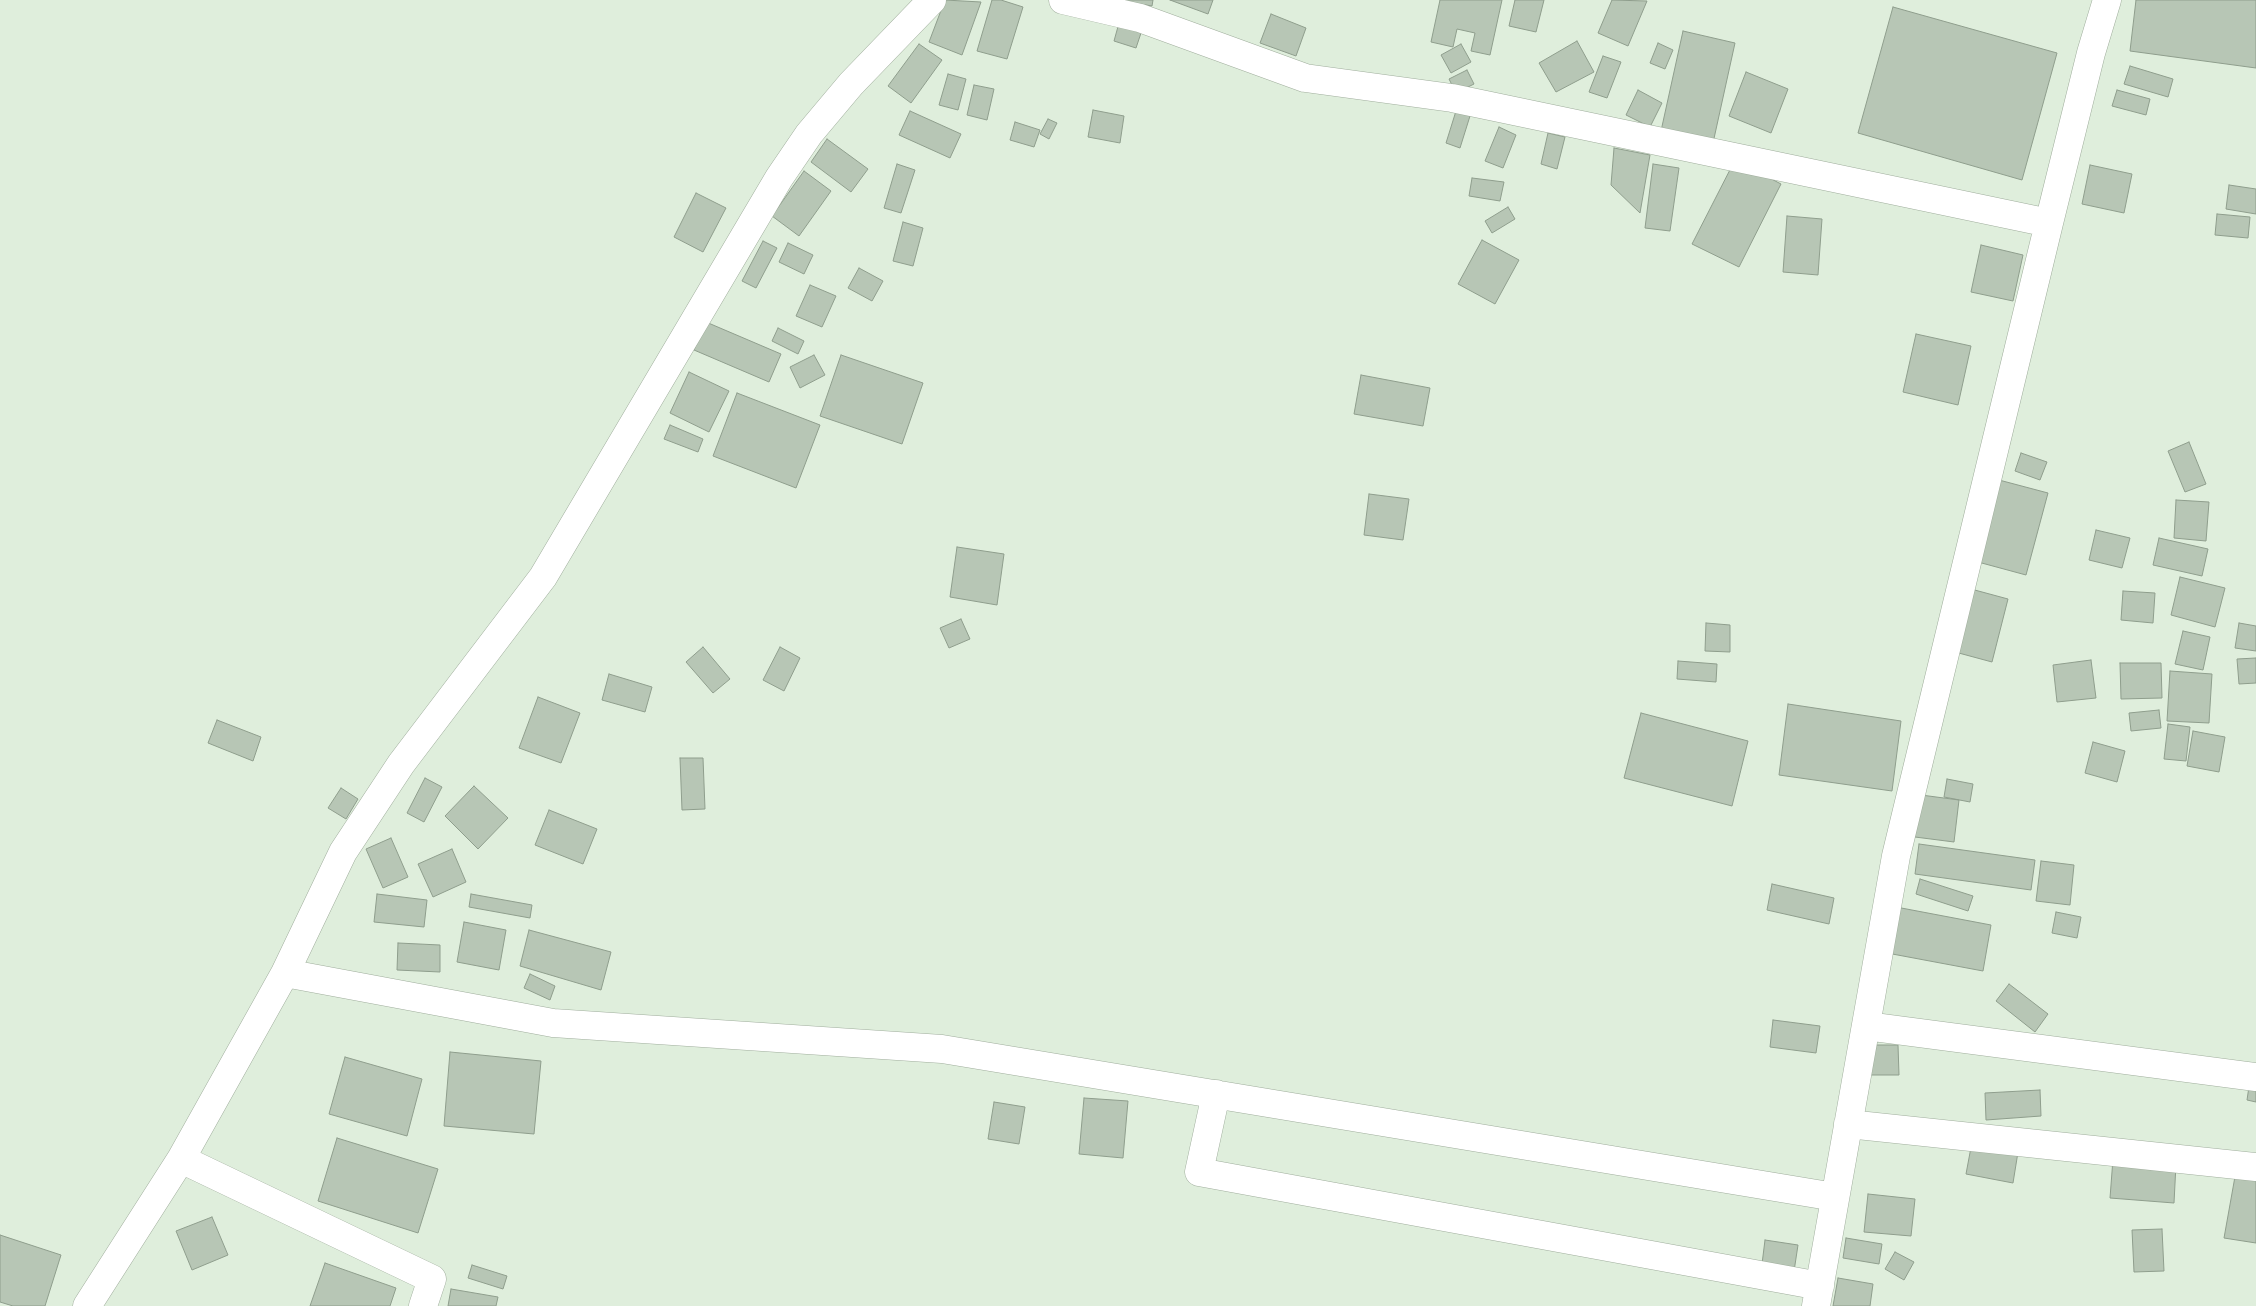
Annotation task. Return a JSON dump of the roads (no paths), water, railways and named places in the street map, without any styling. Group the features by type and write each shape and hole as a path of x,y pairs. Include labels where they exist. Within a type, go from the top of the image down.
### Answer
{"street":[{"path":"87,1306 181,1159 285,973 343,852 400,764 543,577 779,178 809,134 851,84 932,0"},
{"path":"1063,0 1140,18 1305,78 1452,98 2049,223"},
{"path":"1216,1094 1198,1172 1818,1296 1896,856 2049,223 2091,53 2107,0"},
{"path":"285,973 553,1023 942,1049 1835,1197"},
{"path":"1866,1026 2256,1077"},
{"path":"1848,1124 2256,1167"},
{"path":"181,1159 432,1279 423,1306"}]}
